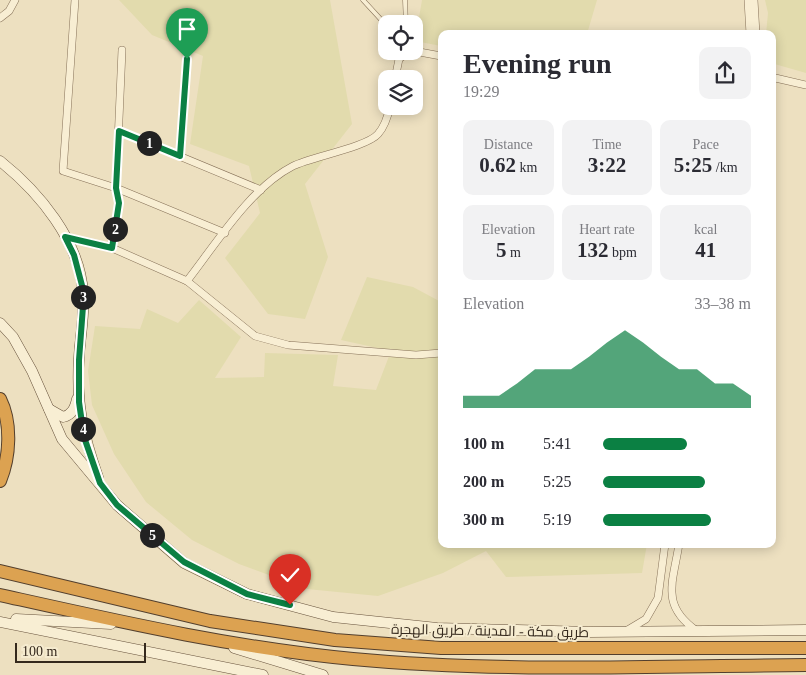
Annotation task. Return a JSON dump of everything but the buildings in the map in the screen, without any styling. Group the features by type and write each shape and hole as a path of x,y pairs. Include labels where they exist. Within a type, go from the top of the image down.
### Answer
{"highway":[{"path":"0,399 9,433 6,458 0,481"},
{"name":"طريق مكة - المدينة / طريق الهجرة","path":"0,571 210,621 335,640 441,648 806,648"},
{"path":"0,596 207,640 352,659 449,667 806,665"}],"main road":[{"path":"0,162 21,178 56,220 74,255 84,293 79,397 84,437 100,483"},
{"path":"0,323 13,337 62,439 117,505 184,562 247,594 333,617 437,628 626,632 806,630"},
{"path":"49,409 63,417 68,416 79,397"},
{"path":"0,620 136,625"},
{"path":"0,620 262,675"},
{"path":"207,640 323,675"}],"street":[{"path":"0,18 9,11 15,0"},
{"path":"75,0 64,171 116,188 225,232"},
{"path":"748,0 750,30"},
{"path":"754,0 756,30"},
{"path":"112,248 119,203 116,188 122,50"},
{"path":"423,54 438,56"},
{"path":"180,156 187,59"},
{"path":"776,78 806,85"},
{"path":"187,281 225,232 270,181 293,166 377,135 388,115"},
{"path":"119,131 261,190"},
{"path":"65,237 112,248 187,281 255,336 267,341 288,345 416,355 438,352"},
{"path":"626,632 646,619 658,598 664,548"},
{"path":"678,548 672,593 673,606 678,615 698,631"}],"lane":[{"path":"363,0 378,16"},
{"path":"405,0 406,15"}],"shaded area":[{"path":"119,0 330,0 352,124 305,184 328,257 305,319 268,314 225,258 260,213 249,166 190,144 203,56 152,35"},
{"path":"422,0 597,0 588,30 438,30 438,45 423,43 423,15 419,15"},
{"path":"765,0 806,0 806,73 776,64 776,30 766,30 768,13"},
{"path":"367,277 413,287 438,300 438,548 646,548 642,573 506,577 486,551 443,573 378,596 307,589 239,564 192,540 146,502 114,454 92,405 88,371 95,326 140,329 147,309 178,323 199,300 241,337 215,378 264,377 265,353 338,355 333,386 376,390 391,351 341,340"}],"route":[{"path":"187,59 180,156 119,131 116,188 119,203 112,248 65,237 74,255 84,293 79,360 79,402 84,437 100,483 117,505 184,562 247,594 290,605"}]}
